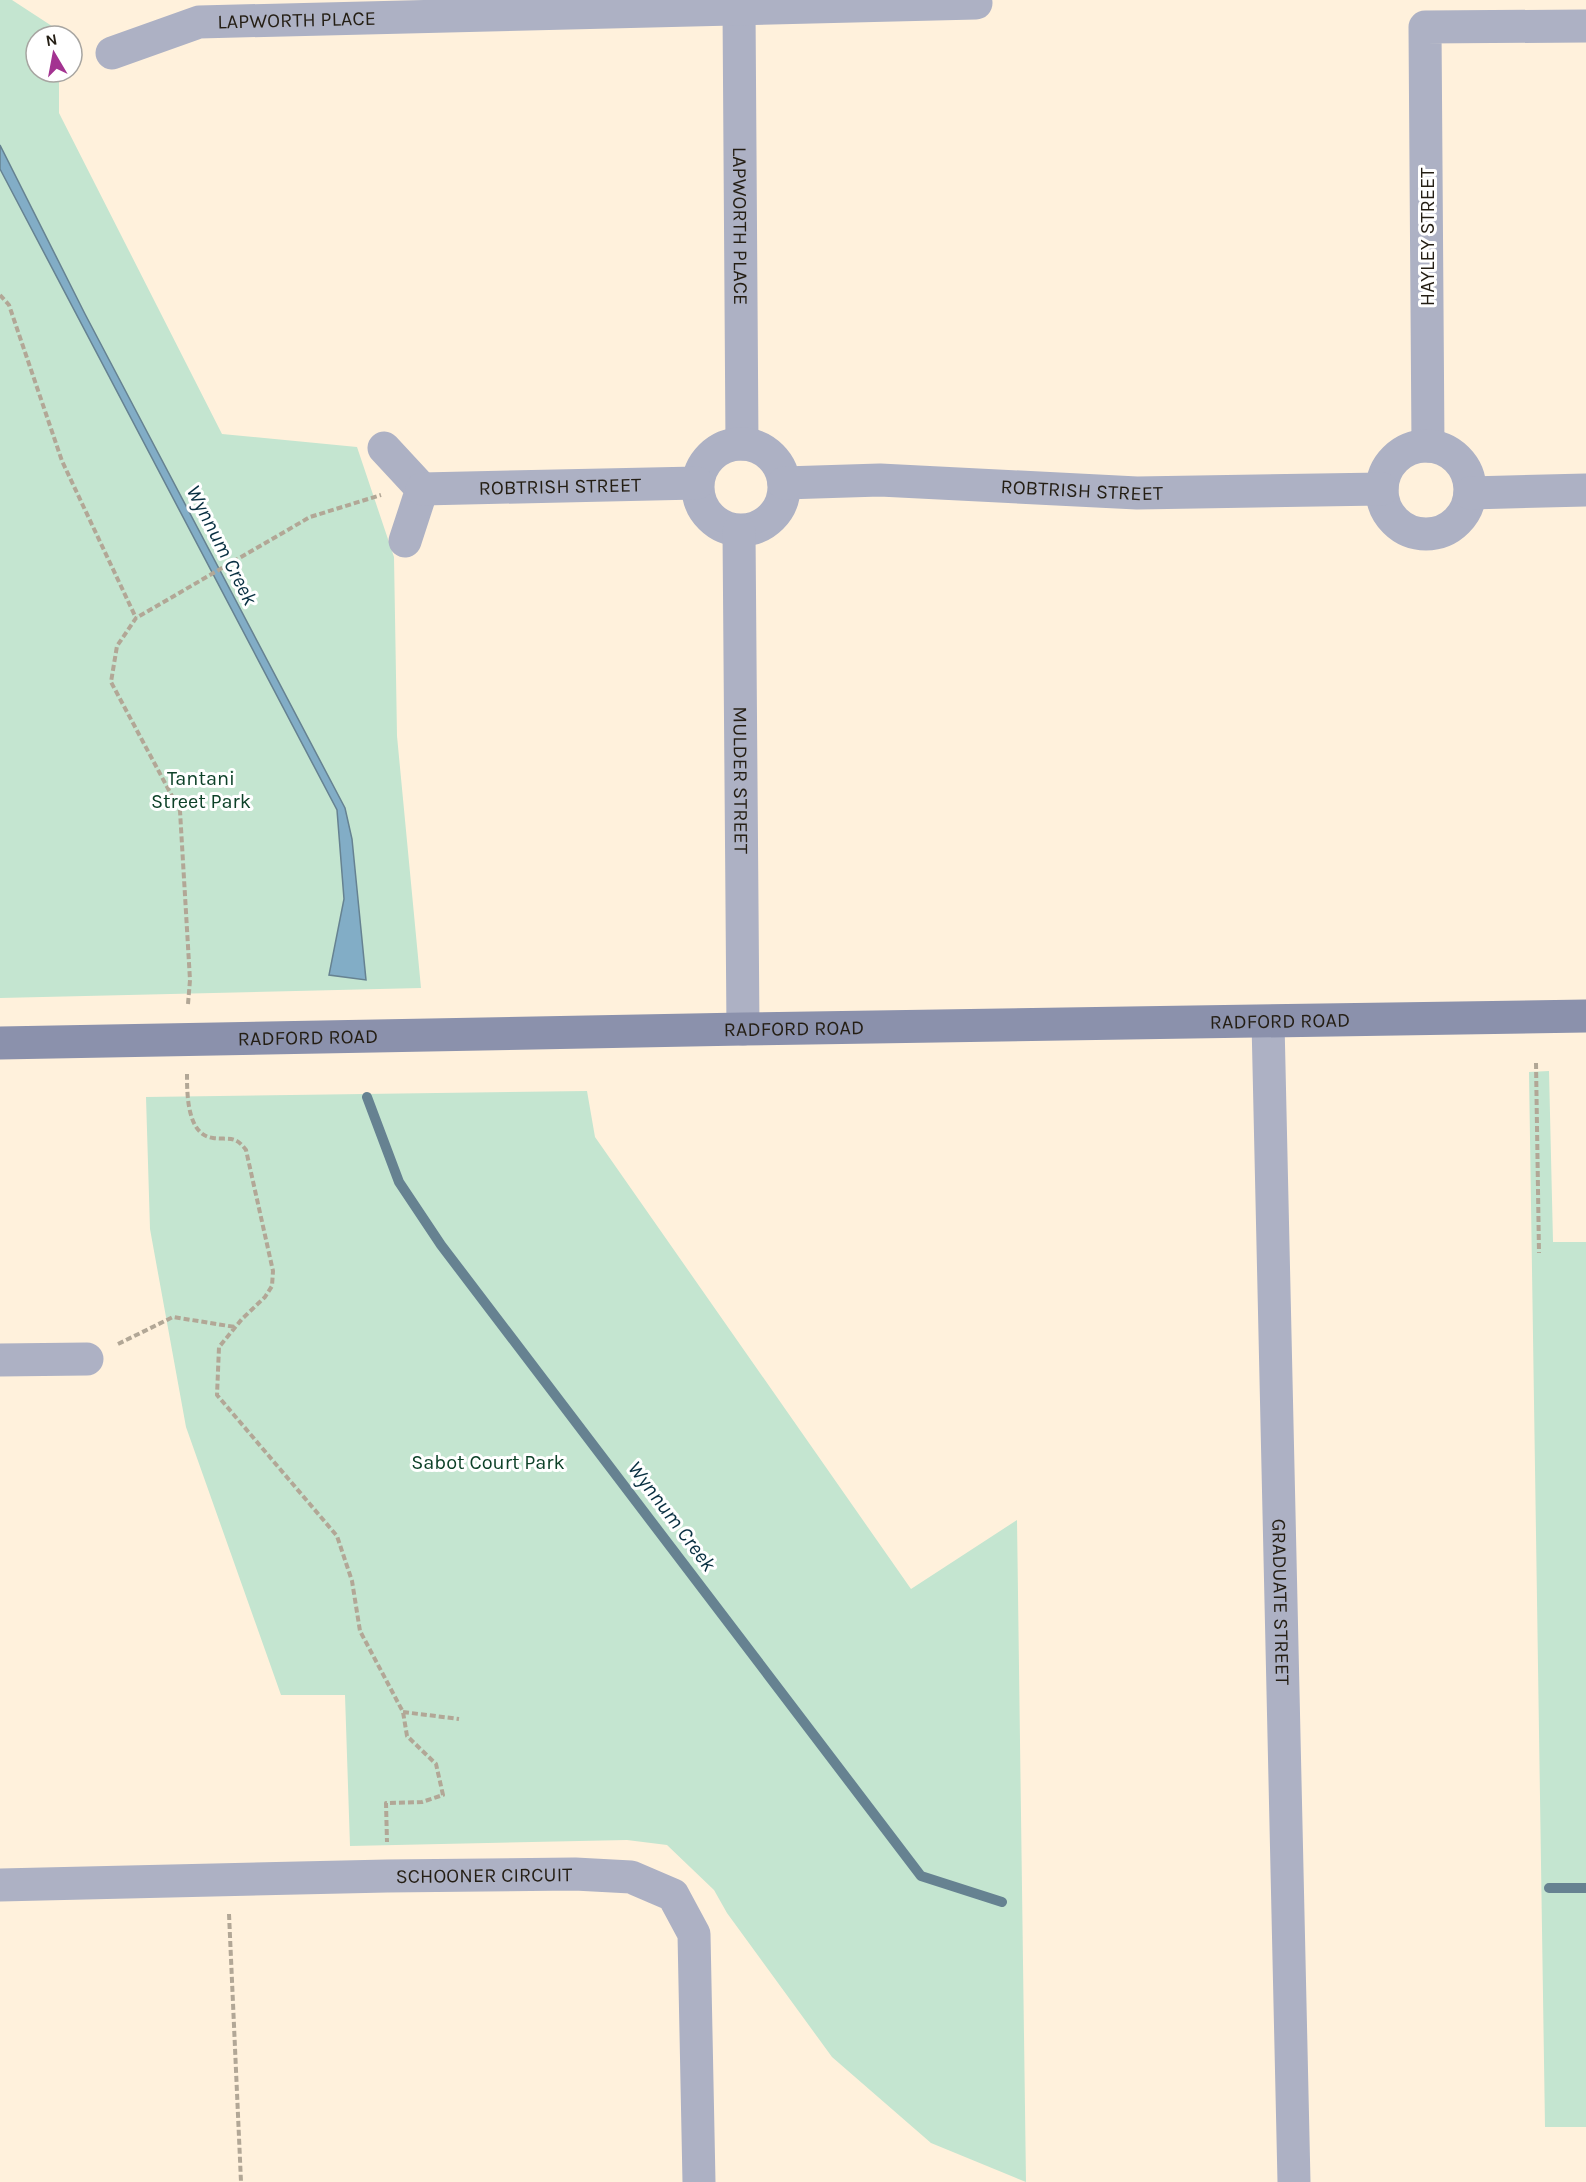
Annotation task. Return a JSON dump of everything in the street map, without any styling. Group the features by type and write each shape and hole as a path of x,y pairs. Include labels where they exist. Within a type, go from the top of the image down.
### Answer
{"street":[{"name":"LAPWORTH PLACE","path":"112,53 199,22 976,3"},
{"name":"LAPWORTH PLACE","path":"739,8 742,444"},
{"name":"HAYLEY STREET","path":"1428,446 1425,27 1586,26"},
{"path":"742,444 763,450 781,470 784,483 782,500 775,514 765,524 739,531 728,529 707,515 700,502 697,483 704,464 721,449 742,444"},
{"path":"1428,446 1445,450 1459,461 1468,475 1470,493 1466,509 1456,523 1441,532 1424,534 1407,531 1394,520 1384,506 1382,489 1386,472 1396,458 1411,449 1428,446"},
{"path":"384,448 422,489 405,541"},
{"name":"ROBTRISH STREET","path":"784,483 880,480 1137,493 1382,489"},
{"name":"ROBTRISH STREET","path":"422,489 697,483"},
{"path":"1470,493 1586,490"},
{"name":"MULDER STREET","path":"739,531 743,1029"},
{"name":"RADFORD ROAD","path":"0,1043 1586,1016"},
{"name":"GRADUATE STREET","path":"1268,1022 1294,2182"},
{"path":"0,1360 87,1359"},
{"name":"SCHOONER CIRCUIT","path":"0,1885 387,1876 575,1874 631,1876 673,1895 694,1934 699,2182"}],"path":[{"path":"0,295 9,305 62,461 136,618"},
{"path":"188,1004 190,980 180,812 111,682 117,646 136,618 310,516 369,500 389,492 422,489"},
{"path":"1536,1063 1539,1253"},
{"path":"187,1072 190,1113 202,1134 212,1138 230,1138 240,1142 246,1150 273,1271 272,1286 219,1347 217,1395 337,1536 352,1581 360,1631 402,1712 407,1736 436,1764 443,1795 422,1802 386,1803 387,1876"},
{"path":"87,1359 173,1317 236,1327"},
{"path":"402,1712 459,1719"},
{"path":"228,1881 241,2182"}],"green space":[{"name":"Tantani Street Park","path":"0,0 12,0 49,24 24,24 24,84 59,84 59,113 222,434 357,447 394,557 397,736 421,988 0,998"},
{"path":"1549,1071 1553,1242 1586,1242 1586,2127 1545,2127 1529,1072"},
{"name":"Sabot Court Park","path":"587,1091 595,1137 911,1589 1017,1520 1026,2182 931,2143 832,2057 727,1913 714,1890 667,1845 627,1840 350,1846 345,1695 281,1695 186,1427 150,1229 146,1097"}],"water":[{"path":"0,145 85,314 345,808 352,839 366,980 329,975 344,899 337,810 0,169"}],"waterway":[{"name":"Wynnum Creek","path":"367,1097 399,1182 441,1245 921,1876 1002,1902"},
{"path":"1549,1888 1586,1888"}]}
